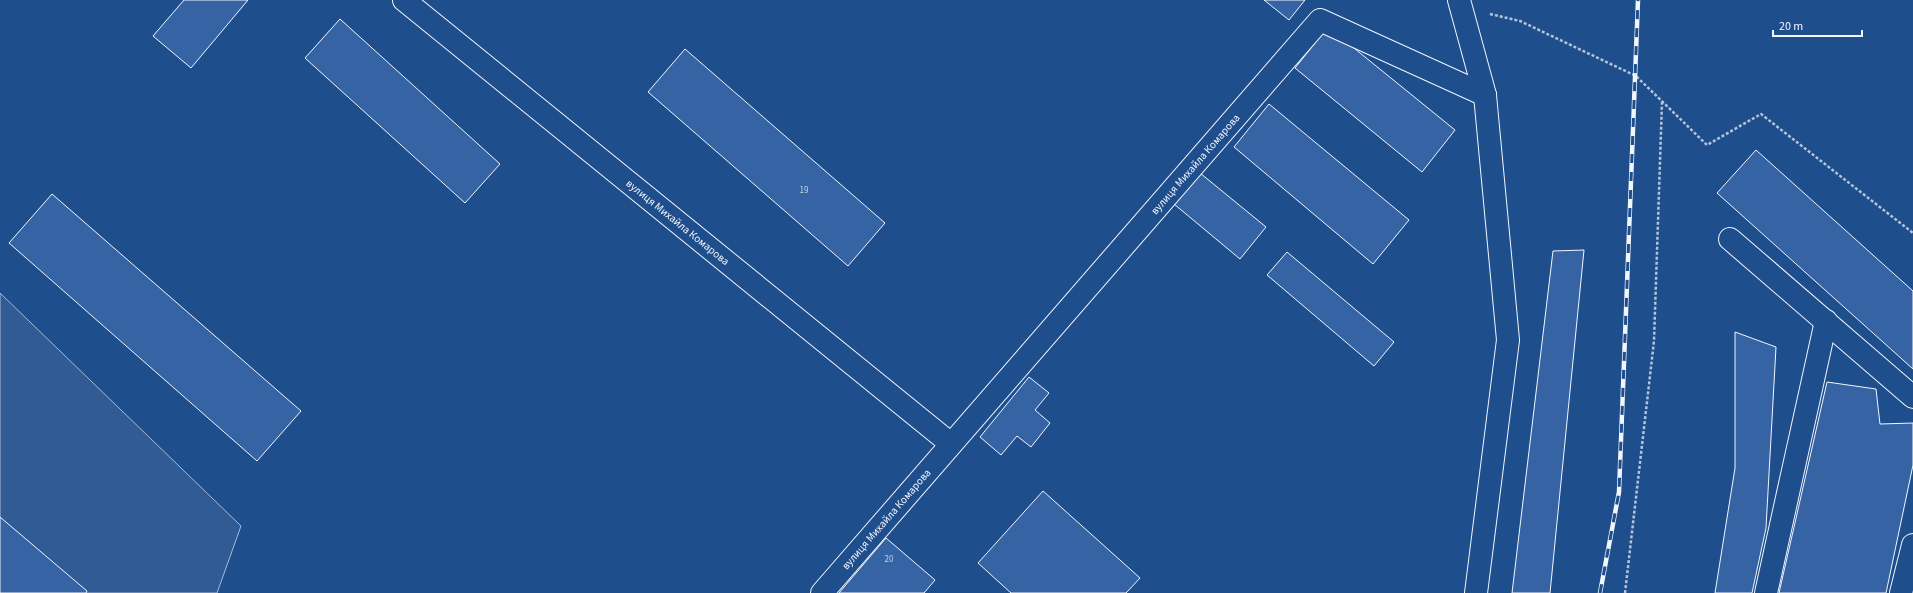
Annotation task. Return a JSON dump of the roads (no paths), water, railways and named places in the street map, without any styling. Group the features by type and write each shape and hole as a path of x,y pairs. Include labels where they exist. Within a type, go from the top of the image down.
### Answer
{"lane":[{"name":"вулиця Михайла Комарова","path":"404,0 951,444"},
{"path":"1460,4 1485,95 1508,340 1476,593"},
{"name":"вулиця Михайла Комарова","path":"822,593 1320,20 1485,95"},
{"path":"1730,239 1913,397"},
{"path":"1766,593 1826,321"},
{"path":"1901,593 1913,545"}],"railway":[{"path":"1600,593 1619,492 1638,0"}]}
